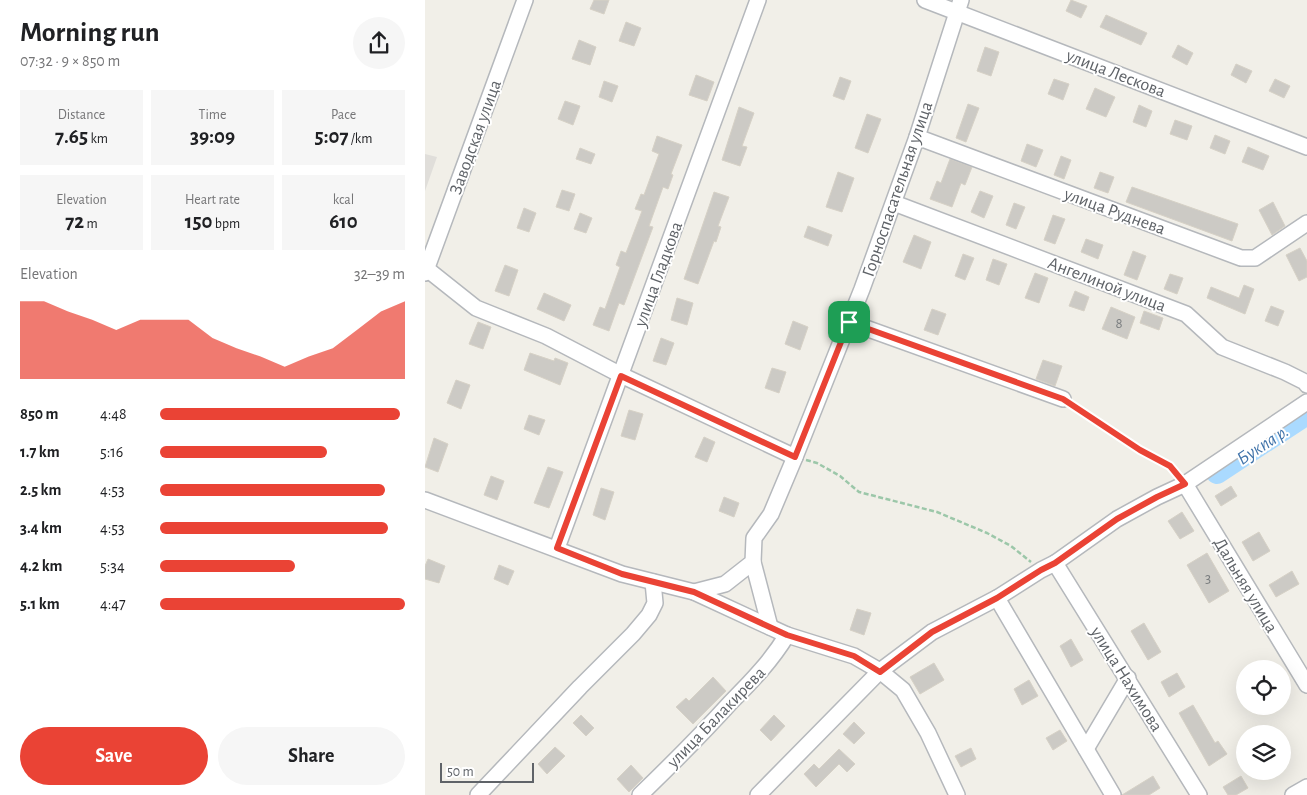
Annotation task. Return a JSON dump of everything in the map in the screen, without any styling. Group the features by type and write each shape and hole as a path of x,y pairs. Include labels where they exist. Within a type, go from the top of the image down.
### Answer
{"street":[{"name":"Заводская улица","path":"426,271 525,0"},
{"name":"улица Гладкова","path":"557,548 758,0"},
{"name":"улица Лескова","path":"925,0 959,6 1307,146"},
{"name":"Горноспасательная улица","path":"770,627 753,562 754,538 771,514 849,322 917,137 959,6"},
{"name":"улица Руднева","path":"917,137 1241,258 1255,258 1307,224"},
{"name":"Ангелиной улица","path":"894,203 1186,314 1222,347 1285,372 1305,382 1307,385"},
{"path":"426,271 476,308 546,336 621,376 795,457"},
{"path":"849,322 1063,399"},
{"path":"758,795 880,672 932,632 997,598 1055,563 1117,519 1185,484 1307,402"},
{"name":"Дальняя улица","path":"1185,484 1307,685"},
{"path":"425,500 622,574 694,592 787,635 854,656 880,672 903,690 928,733 957,795"},
{"path":"694,592 725,584 753,562"},
{"name":"улица Нахимова","path":"1055,563 1199,795"},
{"path":"478,795 649,615 655,603 653,582"},
{"path":"997,598 1113,795"},
{"name":"улица Балакирева","path":"640,795 744,689 777,652 787,635"},
{"path":"1086,749 1128,678"},
{"path":"1293,795 1307,788"}],"path":[{"path":"1063,399 1140,450 1170,466 1185,484"},
{"path":"795,457 817,463 841,476 859,492 937,512 987,533 1011,546 1041,570"}],"shaded area":[{"path":"425,154 437,157 425,191"}],"building":[{"path":"594,0 609,0 604,14 590,9"},
{"path":"1071,0 1087,6 1081,18 1066,11"},
{"path":"1106,15 1147,33 1141,45 1100,27"},
{"path":"626,22 641,28 634,46 619,41"},
{"path":"579,40 596,47 590,65 572,59"},
{"path":"1178,45 1193,53 1187,65 1172,57"},
{"path":"985,47 999,52 991,76 977,71"},
{"path":"1236,64 1252,71 1246,83 1231,75"},
{"path":"696,75 714,82 707,101 689,95"},
{"path":"840,77 851,81 844,100 833,96"},
{"path":"1054,79 1069,84 1063,100 1048,94"},
{"path":"1275,79 1290,86 1284,98 1269,91"},
{"path":"604,81 618,86 612,102 599,97"},
{"path":"1095,88 1115,97 1106,117 1086,109"},
{"path":"565,101 580,106 573,125 558,119"},
{"path":"968,104 979,108 966,142 956,138"},
{"path":"1139,105 1152,111 1146,127 1133,122"},
{"path":"739,107 754,113 742,146 747,147 740,166 722,160"},
{"path":"867,114 881,119 868,153 855,148"},
{"path":"1175,120 1192,126 1187,140 1170,134"},
{"path":"1215,135 1230,141 1225,154 1210,148"},
{"path":"657,136 682,145 671,174 673,175 668,189 663,187 649,226 653,227 624,305 619,303 609,331 593,325 600,307 605,309 620,267 616,265 621,251 626,253 642,211 635,209 641,194 644,195 659,154 652,151"},
{"path":"1027,144 1043,150 1036,167 1021,161"},
{"path":"1248,147 1269,156 1263,170 1242,162"},
{"path":"580,148 595,154 591,164 576,159"},
{"path":"1061,156 1071,160 1064,179 1054,175"},
{"path":"950,159 972,167 965,185 961,183 952,207 930,199 937,181 941,183"},
{"path":"838,172 854,178 842,212 826,207"},
{"path":"1100,172 1114,177 1108,193 1094,188"},
{"path":"1132,187 1238,224 1232,241 1126,202"},
{"path":"562,190 575,194 569,211 556,207"},
{"path":"980,191 993,196 984,218 971,212"},
{"path":"714,192 729,197 718,226 721,227 716,242 714,241 698,284 684,279"},
{"path":"1273,202 1285,226 1272,235 1259,210"},
{"path":"1014,203 1025,207 1016,229 1006,225"},
{"path":"524,208 536,213 529,232 517,228"},
{"path":"580,213 592,218 586,233 574,229"},
{"path":"1053,215 1065,219 1055,244 1044,240"},
{"path":"808,226 832,235 828,246 804,237"},
{"path":"914,235 931,242 921,269 903,262"},
{"path":"1086,239 1103,245 1098,259 1081,252"},
{"path":"1300,248 1307,261 1307,277 1299,281 1286,255"},
{"path":"1133,251 1146,256 1137,280 1124,275"},
{"path":"963,254 974,258 965,280 955,276"},
{"path":"993,259 1007,264 999,285 986,280"},
{"path":"505,265 518,270 509,296 495,291"},
{"path":"1035,273 1048,278 1039,303 1025,298"},
{"path":"1170,274 1183,278 1177,294 1164,289"},
{"path":"1244,285 1254,289 1245,314 1207,298 1211,287 1239,298"},
{"path":"1075,291 1089,297 1084,311 1069,306"},
{"path":"544,293 571,305 564,321 537,309"},
{"path":"677,298 693,303 687,325 671,320"},
{"path":"1271,306 1284,311 1278,326 1265,321"},
{"path":"1111,307 1135,317 1127,339 1102,329"},
{"path":"932,309 946,314 938,335 924,330"},
{"path":"1144,311 1163,318 1159,330 1140,323"},
{"path":"793,321 808,327 800,350 785,344"},
{"path":"478,322 491,327 483,349 469,344"},
{"path":"661,338 674,343 666,365 653,361"},
{"path":"530,353 554,361 555,358 568,363 560,385 524,370"},
{"path":"1043,360 1062,366 1055,386 1036,379"},
{"path":"772,368 786,372 779,393 765,388"},
{"path":"456,380 470,385 461,409 447,403"},
{"path":"629,410 643,414 635,440 621,436"},
{"path":"529,415 545,420 539,435 524,429"},
{"path":"704,437 715,442 707,462 695,457"},
{"path":"434,438 448,444 438,472 425,467"},
{"path":"548,467 563,472 549,508 534,503"},
{"path":"491,476 504,481 497,500 484,495"},
{"path":"1231,486 1237,496 1221,506 1215,496"},
{"path":"601,488 614,492 605,520 593,515"},
{"path":"724,497 739,503 734,517 719,511"},
{"path":"1182,512 1194,531 1180,539 1168,521"},
{"path":"1259,532 1270,551 1253,561 1242,542"},
{"path":"1207,553 1229,591 1209,603 1187,565"},
{"path":"428,559 445,566 439,583 425,579 425,566"},
{"path":"499,565 514,571 508,585 494,579"},
{"path":"1292,571 1299,584 1276,597 1269,585"},
{"path":"857,609 871,613 864,635 850,630"},
{"path":"1144,623 1161,652 1148,660 1131,631"},
{"path":"1071,639 1083,660 1071,667 1060,646"},
{"path":"934,663 944,680 920,694 910,677"},
{"path":"1177,673 1185,687 1169,697 1161,682"},
{"path":"713,677 726,691 693,724 676,707 686,698 689,701"},
{"path":"1029,680 1038,696 1022,705 1014,689"},
{"path":"1193,705 1215,743 1218,741 1227,754 1209,766 1179,713"},
{"path":"581,715 594,728 586,736 573,723"},
{"path":"774,715 785,726 771,741 760,730"},
{"path":"854,722 865,733 854,744 843,734"},
{"path":"1060,730 1067,741 1053,750 1046,738"},
{"path":"555,747 565,756 547,774 538,764"},
{"path":"971,748 976,759 961,767 955,756"},
{"path":"839,749 855,764 847,772 839,764 816,787 804,774 814,764 819,769"},
{"path":"631,765 643,778 629,792 617,779"},
{"path":"1153,776 1160,788 1149,795 1122,795"},
{"path":"1236,779 1243,780 1248,788 1236,795 1228,795 1223,787"}],"waterway":[{"name":"Букпа р.","path":"1217,473 1307,414"}],"route":[{"path":"849,322 1063,399 1140,450 1170,466 1185,484 1117,519 1055,563 997,598 932,632 880,672 854,656 787,635 694,592 622,574 557,548 621,376 795,457 849,322"}]}
